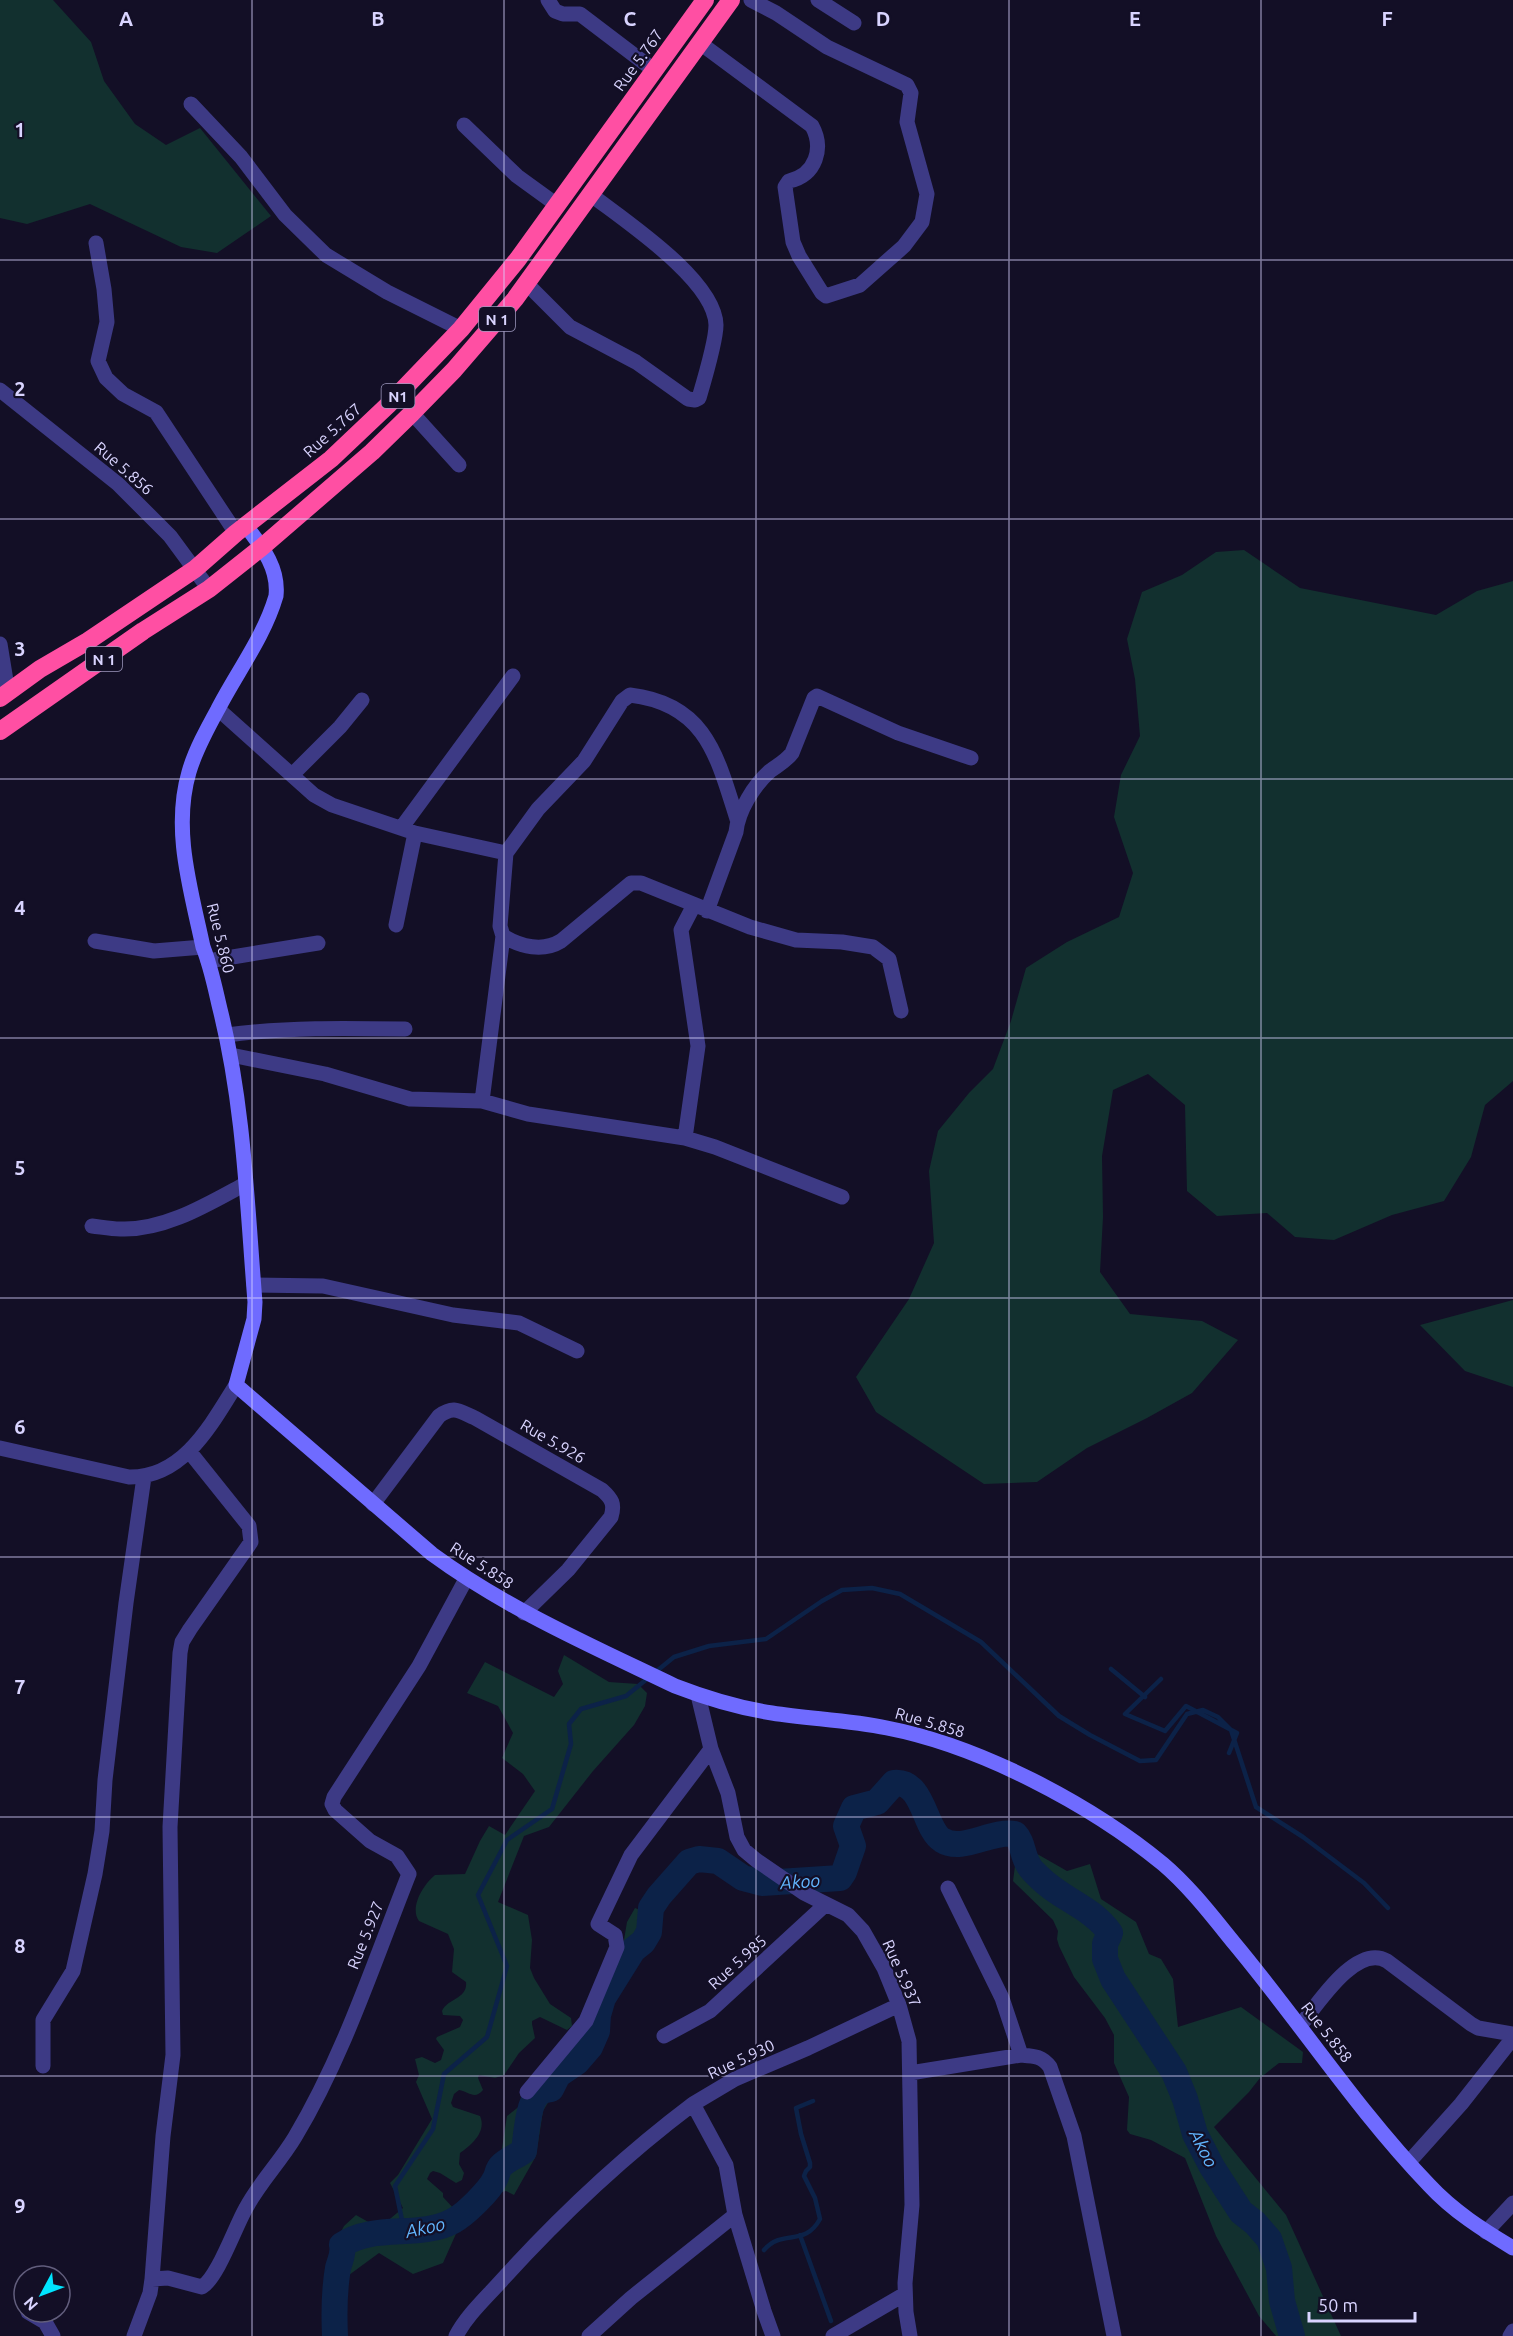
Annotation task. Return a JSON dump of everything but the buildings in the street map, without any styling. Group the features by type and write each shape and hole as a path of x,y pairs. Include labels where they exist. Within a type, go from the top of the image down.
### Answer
{"highway":[{"name":"Rue 5.767","path":"4,696 40,669 88,641 195,568 331,459 388,405 461,328 519,259 705,0"},
{"name":"N 1","path":"0,731 143,631 209,589 262,547 372,452 412,413 454,370 526,283 731,0"}],"street":[{"path":"548,0 555,11 563,14 580,14 655,71"},
{"path":"700,43 812,126 818,137 818,158 805,174 796,180 789,181 785,187 790,232 799,256 822,293 826,296 860,285 904,246 922,222 927,194 907,122 911,93 907,85 827,47 776,13 751,0"},
{"path":"818,0 854,23"},
{"path":"191,104 241,157 285,215 326,255 387,292 461,328"},
{"path":"464,125 517,176 557,206"},
{"path":"526,283 570,327 636,362 688,399 699,398 716,325 706,297 687,270 590,194"},
{"path":"96,243 107,322 98,361 106,378 123,394 156,412 241,529"},
{"name":"Rue 5.856","path":"0,390 118,484 170,536 209,589"},
{"path":"412,413 459,465"},
{"name":"Rue 5.860","path":"236,1385 254,1319 254,1285 236,1082 183,848 182,825 189,771 218,709 247,659 276,596 278,585 275,571 262,547 241,529"},
{"path":"0,644 4,696"},
{"path":"396,925 408,830 513,676"},
{"path":"482,1101 503,936 500,926 506,853 538,808 584,761 622,701 630,695 663,703 683,714 700,729 714,749 737,819 736,832 700,908 681,930 698,1046 685,1138"},
{"path":"737,819 769,772 787,760 792,753 812,702 817,696 898,733 971,758"},
{"path":"292,775 340,728 362,700"},
{"path":"218,709 314,795 332,805 408,830 506,853"},
{"path":"503,936 525,946 550,948 631,883 641,883 750,927 796,940 842,942 873,947 889,959 901,1011"},
{"path":"95,941 154,951 206,954 318,943"},
{"path":"227,1035 304,1028 405,1029"},
{"path":"231,1054 325,1074 410,1099 482,1101 528,1113 685,1138 715,1147 842,1197"},
{"path":"92,1226 122,1229 149,1226 204,1206 245,1184"},
{"path":"254,1285 323,1286 453,1315 519,1323 577,1351"},
{"path":"0,1448 129,1477 144,1478 173,1466 189,1451 210,1427 236,1385"},
{"name":"Rue 5.858","path":"236,1385 373,1504 466,1579 524,1613 698,1695 771,1713 845,1720 951,1745 1056,1793 1135,1842 1166,1866 1190,1890 1373,2120 1430,2186 1460,2213 1513,2248"},
{"name":"Rue 5.926","path":"373,1504 439,1416 447,1410 454,1409 475,1418 602,1490 611,1498 614,1507 611,1517 568,1570 524,1613"},
{"path":"134,2336 150,2293 152,2279 173,2055 170,1827 180,1653 182,1642 190,1629 251,1542 249,1526 189,1451"},
{"path":"43,2066 43,2020 73,1971 95,1874 102,1831 105,1780 126,1603 144,1478"},
{"name":"Rue 5.927","path":"152,2279 168,2278 202,2287 207,2283 245,2209 267,2174 295,2138 329,2072 409,1874 397,1856 370,1841 335,1810 332,1804 334,1797 419,1666 466,1579"},
{"name":"Rue 5.937","path":"698,1695 711,1749 728,1793 737,1837 744,1850 804,1893 848,1916 863,1931 884,1968 899,2005 909,2041 912,2205 905,2294 910,2336"},
{"path":"527,2092 586,2020 617,1947 615,1935 598,1924 631,1855 711,1749"},
{"path":"948,1888 1002,1998 1021,2055"},
{"name":"Rue 5.985","path":"664,2036 710,2011 826,1904"},
{"path":"1300,2026 1334,1983 1359,1961 1374,1956 1387,1961 1478,2028 1513,2034"},
{"name":"Rue 5.930","path":"456,2336 464,2321 583,2197 693,2104 735,2079 899,2005"},
{"path":"1409,2162 1461,2104 1513,2038"},
{"path":"910,2073 1021,2055 1038,2057 1050,2067 1074,2136 1114,2336"},
{"path":"693,2104 726,2165 735,2215 764,2311 774,2336"},
{"path":"1486,2232 1513,2203"},
{"path":"590,2336 631,2298 735,2215"},
{"path":"833,2336 905,2294"},
{"path":"1510,2336 1513,2331"}],"green space":[{"path":"0,0 53,0 91,42 104,81 135,124 166,145 200,128 271,216 217,253 181,247 90,204 27,224 0,218"},
{"path":"1244,550 1300,588 1436,615 1477,591 1513,581 1513,1081 1485,1105 1471,1157 1444,1201 1392,1215 1334,1240 1295,1237 1267,1213 1217,1216 1187,1191 1185,1105 1148,1074 1113,1090 1102,1156 1103,1217 1100,1272 1130,1314 1202,1321 1238,1340 1192,1393 1087,1448 1037,1482 984,1484 876,1412 856,1377 909,1299 934,1243 929,1171 938,1131 969,1093 993,1069 1011,1021 1026,968 1067,942 1119,917 1133,873 1114,817 1121,775 1140,736 1135,679 1127,639 1142,592 1182,575 1216,552"},
{"path":"1513,1300 1513,1387 1465,1371 1420,1325"},
{"path":"564,1655 609,1682 638,1684 647,1693 645,1706 634,1725 593,1771 549,1827 524,1836 498,1902 528,1915 532,1940 530,1968 550,2004 571,2018 572,2026 567,2030 540,2017 532,2021 535,2038 519,2053 504,2075 495,2078 479,2075 483,2090 480,2093 475,2095 459,2090 454,2094 451,2103 453,2107 480,2116 482,2122 477,2138 460,2153 459,2164 464,2173 462,2180 456,2183 433,2171 427,2179 443,2193 443,2197 455,2210 493,2177 500,2161 507,2116 531,2097 559,2063 575,2057 582,2048 591,2006 624,1940 627,1922 635,1908 642,1914 630,1968 593,2050 558,2086 543,2111 536,2156 514,2195 506,2191 497,2193 481,2214 459,2227 443,2263 413,2274 379,2253 349,2275 329,2254 344,2226 356,2215 379,2228 403,2208 390,2183 398,2175 432,2119 416,2082 419,2075 415,2059 422,2057 435,2063 441,2060 444,2050 436,2039 437,2037 460,2027 463,2020 460,2016 443,2015 442,2011 445,2007 464,1992 466,1982 452,1972 454,1949 448,1934 419,1921 416,1909 419,1896 435,1875 465,1874 489,1826 505,1835 535,1791 523,1774 502,1758 513,1733 498,1706 467,1693 485,1662 554,1697 563,1684 558,1671"},
{"path":"1018,1843 1067,1871 1090,1864 1101,1899 1136,1922 1149,1954 1161,1959 1173,1979 1178,2027 1241,2007 1303,2052 1302,2063 1279,2063 1260,2078 1214,2127 1286,2215 1341,2336 1276,2336 1259,2316 1216,2236 1185,2158 1151,2140 1130,2134 1127,2130 1129,2097 1114,2063 1114,2035 1105,2018 1074,1977 1059,1946 1058,1931 1053,1920 1013,1881"}],"waterway":[{"name":"Akoo","path":"404,2230 395,2186 433,2129 444,2074 487,2037 507,1966 478,1895 507,1840 552,1809 571,1744 569,1724 581,1709 626,1696 674,1657 709,1646 766,1639 842,1590 872,1588 900,1594 981,1642 1059,1716 1140,1761 1156,1760 1187,1714 1203,1710 1218,1717 1231,1730 1256,1807 1303,1837 1364,1883 1388,1908"},
{"path":"1111,1669 1145,1697"},
{"path":"1161,1679 1125,1714 1165,1731 1186,1706 1237,1733 1229,1753"},
{"name":"Akoo","path":"335,2336 335,2294 342,2245 368,2234 426,2229 453,2221 483,2196 503,2164 524,2151 528,2121 535,2098 541,2092 551,2089 558,2075 577,2062 590,2047 597,2031 598,2015 603,1998 633,1950 643,1942 649,1932 651,1908 689,1862 699,1859 718,1861 743,1878 762,1883 840,1878 853,1846 846,1826 854,1808 877,1802 894,1783 904,1784 912,1789 931,1826 942,1840 958,1844 996,1835 1015,1834 1033,1871 1049,1886 1095,1917 1110,1933 1105,1944 1105,1959 1113,1979 1174,2072 1195,2134 1212,2167 1241,2212 1269,2239 1279,2268 1282,2301 1292,2336"},
{"path":"764,2250 779,2240 807,2233 820,2219 815,2198 804,2176 810,2163 796,2108 813,2101"},
{"path":"800,2235 831,2321"}]}
